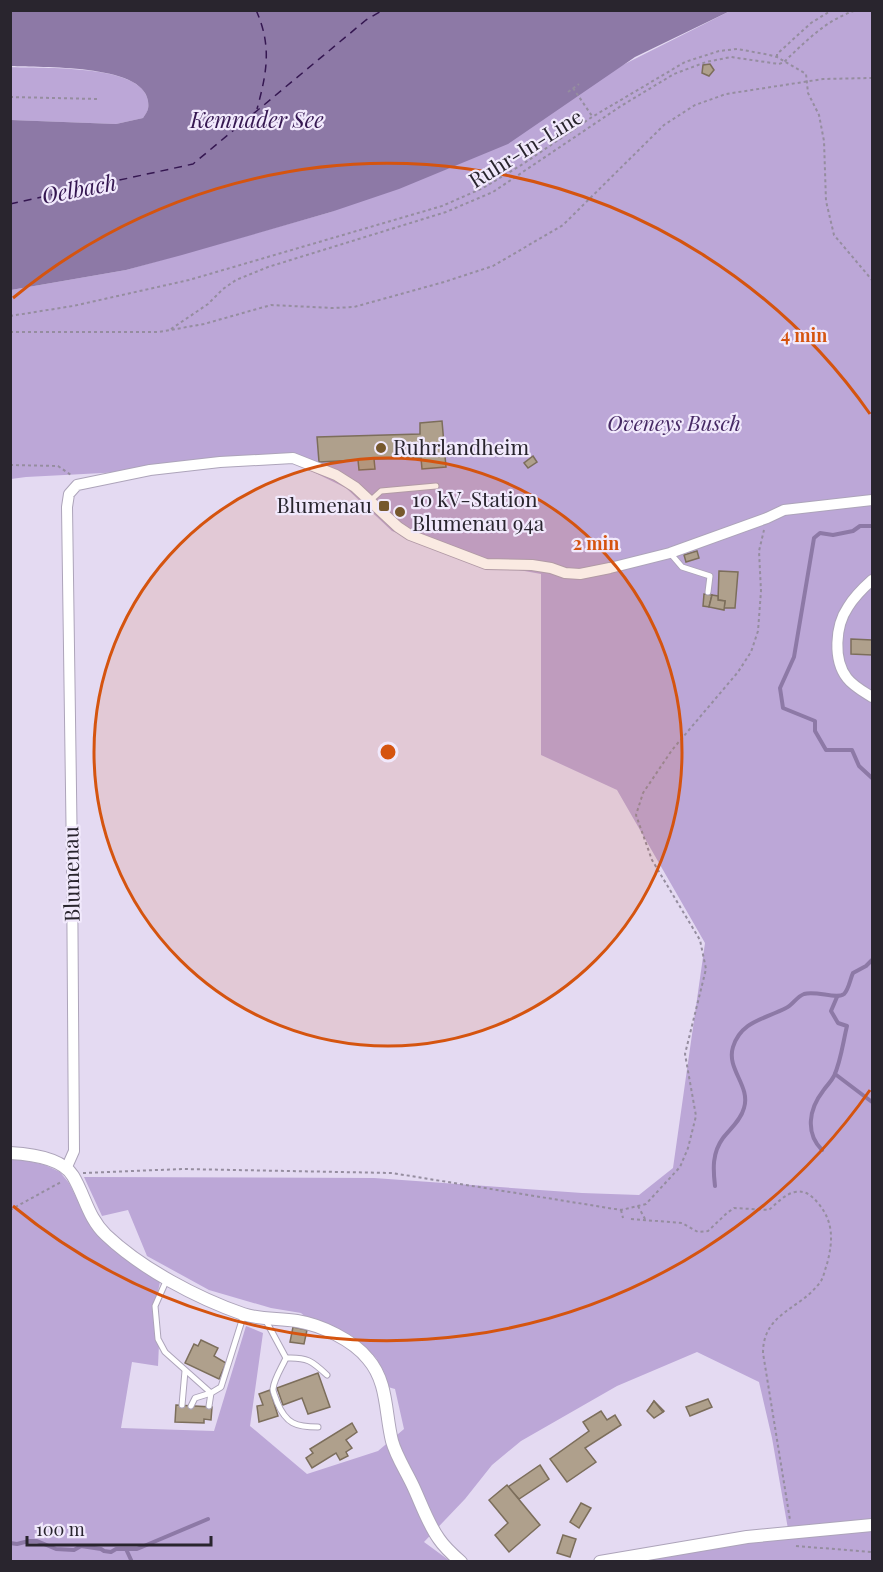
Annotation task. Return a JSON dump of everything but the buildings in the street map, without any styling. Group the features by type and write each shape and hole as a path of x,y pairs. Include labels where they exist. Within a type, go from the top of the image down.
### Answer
{"street":[{"path":"77,485 150,470 220,462 293,458 336,475 355,487 398,527 410,535 486,564 532,565 580,574 670,553 784,510 873,500"},
{"name":"Blumenau","path":"70,1173 74,1151 67,507 69,494 77,485"},
{"path":"873,580 846,609 837,647 839,663 847,678 873,698"},
{"path":"10,1153 43,1159 70,1173 88,1212 105,1234 168,1279 244,1314 310,1324 345,1340 367,1357 376,1369 382,1384 393,1442 438,1538 461,1562"},
{"path":"600,1562 792,1532 873,1525"}],"lane":[{"path":"370,501 381,491 436,486"},
{"path":"670,553 682,567 710,576 708,592"},
{"path":"168,1279 155,1306 158,1340 165,1352 211,1393"},
{"path":"191,1406 195,1398 221,1387 244,1314"},
{"path":"265,1319 286,1358"},
{"path":"286,1358 301,1357 312,1361 327,1374"},
{"path":"286,1358 275,1380 273,1390 282,1414 300,1427 318,1427"},
{"path":"182,1405 185,1371"},
{"path":"209,1406 211,1393"}],"path":[{"path":"777,57 777,54 812,23 832,10"},
{"path":"784,62 818,30 833,20 857,10"},
{"path":"10,316 83,304 189,280 442,206 483,188 592,117 685,62 719,51 737,49 777,57 806,74 808,93 819,115 824,141 826,201 834,235 873,280"},
{"name":"Ruhr-In-Line","path":"169,330 201,310 236,280 268,267 446,212 493,192 621,106 674,74 706,62 731,57 771,64 784,62"},
{"path":"10,332 159,332 204,324 271,305 354,308 493,266 563,225 664,125 695,105 726,94 807,82 873,78"},
{"path":"568,92 579,84"},
{"path":"573,88 592,117"},
{"path":"10,97 98,99"},
{"path":"10,465 58,466 68,471 77,485"},
{"path":"10,1210 70,1173 183,1169 392,1173 621,1210 646,1204 680,1167 688,1148 696,1116 685,1054 706,969 700,940 652,860 636,815 643,793 672,750 752,652 758,631 761,591 759,551 766,518"},
{"path":"631,1219 682,1223 699,1232 708,1231 734,1208 769,1210 785,1196 795,1192 806,1192 825,1212 830,1224 832,1240 823,1279 799,1303 776,1318 766,1332 763,1342 792,1532"},
{"path":"638,1206 645,1221"},
{"path":"621,1210 623,1218"},
{"path":"786,1545 873,1552"}],"green space":[{"name":"Oveneys Busch","path":"730,11 872,11 872,1521 788,1529 772,1438 759,1382 697,1352 617,1386 521,1441 492,1465 465,1499 424,1542 450,1561 11,1561 11,1157 45,1165 60,1172 69,1183 86,1217 160,1282 156,1301 158,1366 132,1362 121,1428 214,1431 246,1326 263,1333 250,1426 307,1474 378,1451 404,1429 395,1389 388,1387 384,1372 376,1358 352,1336 309,1320 301,1313 271,1308 209,1290 147,1256 128,1210 102,1216 84,1177 374,1178 639,1195 673,1168 705,943 617,790 541,755 541,574 486,564 392,531 346,488 295,463 11,479 11,290 126,270 331,212"},
{"path":"10,67 88,70 110,74 129,80 142,89 148,101 148,110 143,118 116,124 11,120"},
{"path":"872,1529 872,1561 633,1562 763,1539"}],"water":[{"name":"Kemnader See","path":"11,10 730,11 635,57 508,144 399,189 331,212 126,270 11,290 11,120 116,124 143,118 147,112 148,101 142,89 128,80 110,74 65,68 11,66"}],"waterway":[{"path":"872,526 860,526 853,531 833,535 820,533 814,538 794,657 780,688 783,708 815,721 815,731 826,750 852,750 859,766 872,778"},
{"path":"715,1186 714,1167 717,1149 744,1108 744,1092 732,1055 737,1038 748,1026 788,1007 804,994 841,996 847,989 853,973 872,960"},
{"path":"822,1150 813,1136 811,1121 818,1098 833,1078 847,1026 838,1023 831,1011 837,997"},
{"path":"835,1074 872,1102"},
{"path":"10,1543 37,1541 56,1549 74,1550 81,1546 111,1552 116,1549 137,1549 208,1519"},
{"path":"126,1549 132,1562"}],"ferry route":[{"path":"256,10 266,47 265,71 257,109"},
{"path":"10,204 193,164 366,20 383,10"}],"place":[{"name":"Ruhrlandheim","path":"381,448"},
{"name":"Blumenau","path":"384,506"},
{"name":"10 kV-Station Blumenau 94a","path":"400,512"}],"water label":[{"name":"Oelbach","path":"79,189"}]}
